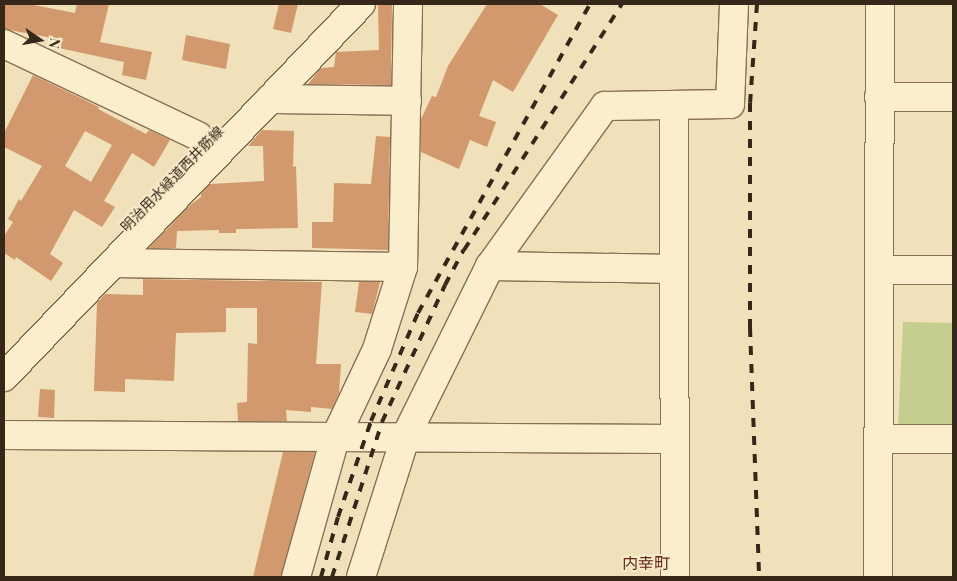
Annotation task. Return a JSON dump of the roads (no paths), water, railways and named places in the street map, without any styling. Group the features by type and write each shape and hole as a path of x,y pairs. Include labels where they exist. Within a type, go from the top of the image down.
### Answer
{"street":[{"name":"明治用水緑道西井筋線","path":"4,354 340,4"},
{"path":"4,377 361,4"},
{"path":"296,577 335,438 377,349 403,267 408,4"},
{"path":"361,577 404,438 490,266 605,106 730,104 734,4"},
{"path":"878,577 880,4"},
{"path":"4,44 198,136"},
{"path":"879,97 953,97"},
{"path":"270,99 407,100"},
{"path":"674,106 675,577"},
{"path":"113,263 403,267"},
{"path":"490,266 674,269"},
{"path":"879,270 953,270"},
{"path":"4,435 675,439"},
{"path":"878,440 953,439"}],"railway":[{"path":"321,577 338,517 371,421 418,313 590,4"},
{"path":"332,577 382,422 445,285 464,250 622,4"},
{"path":"757,4 750,103 750,328 759,577"}],"district":[{"name":"内幸町","path":"646,563"}]}
